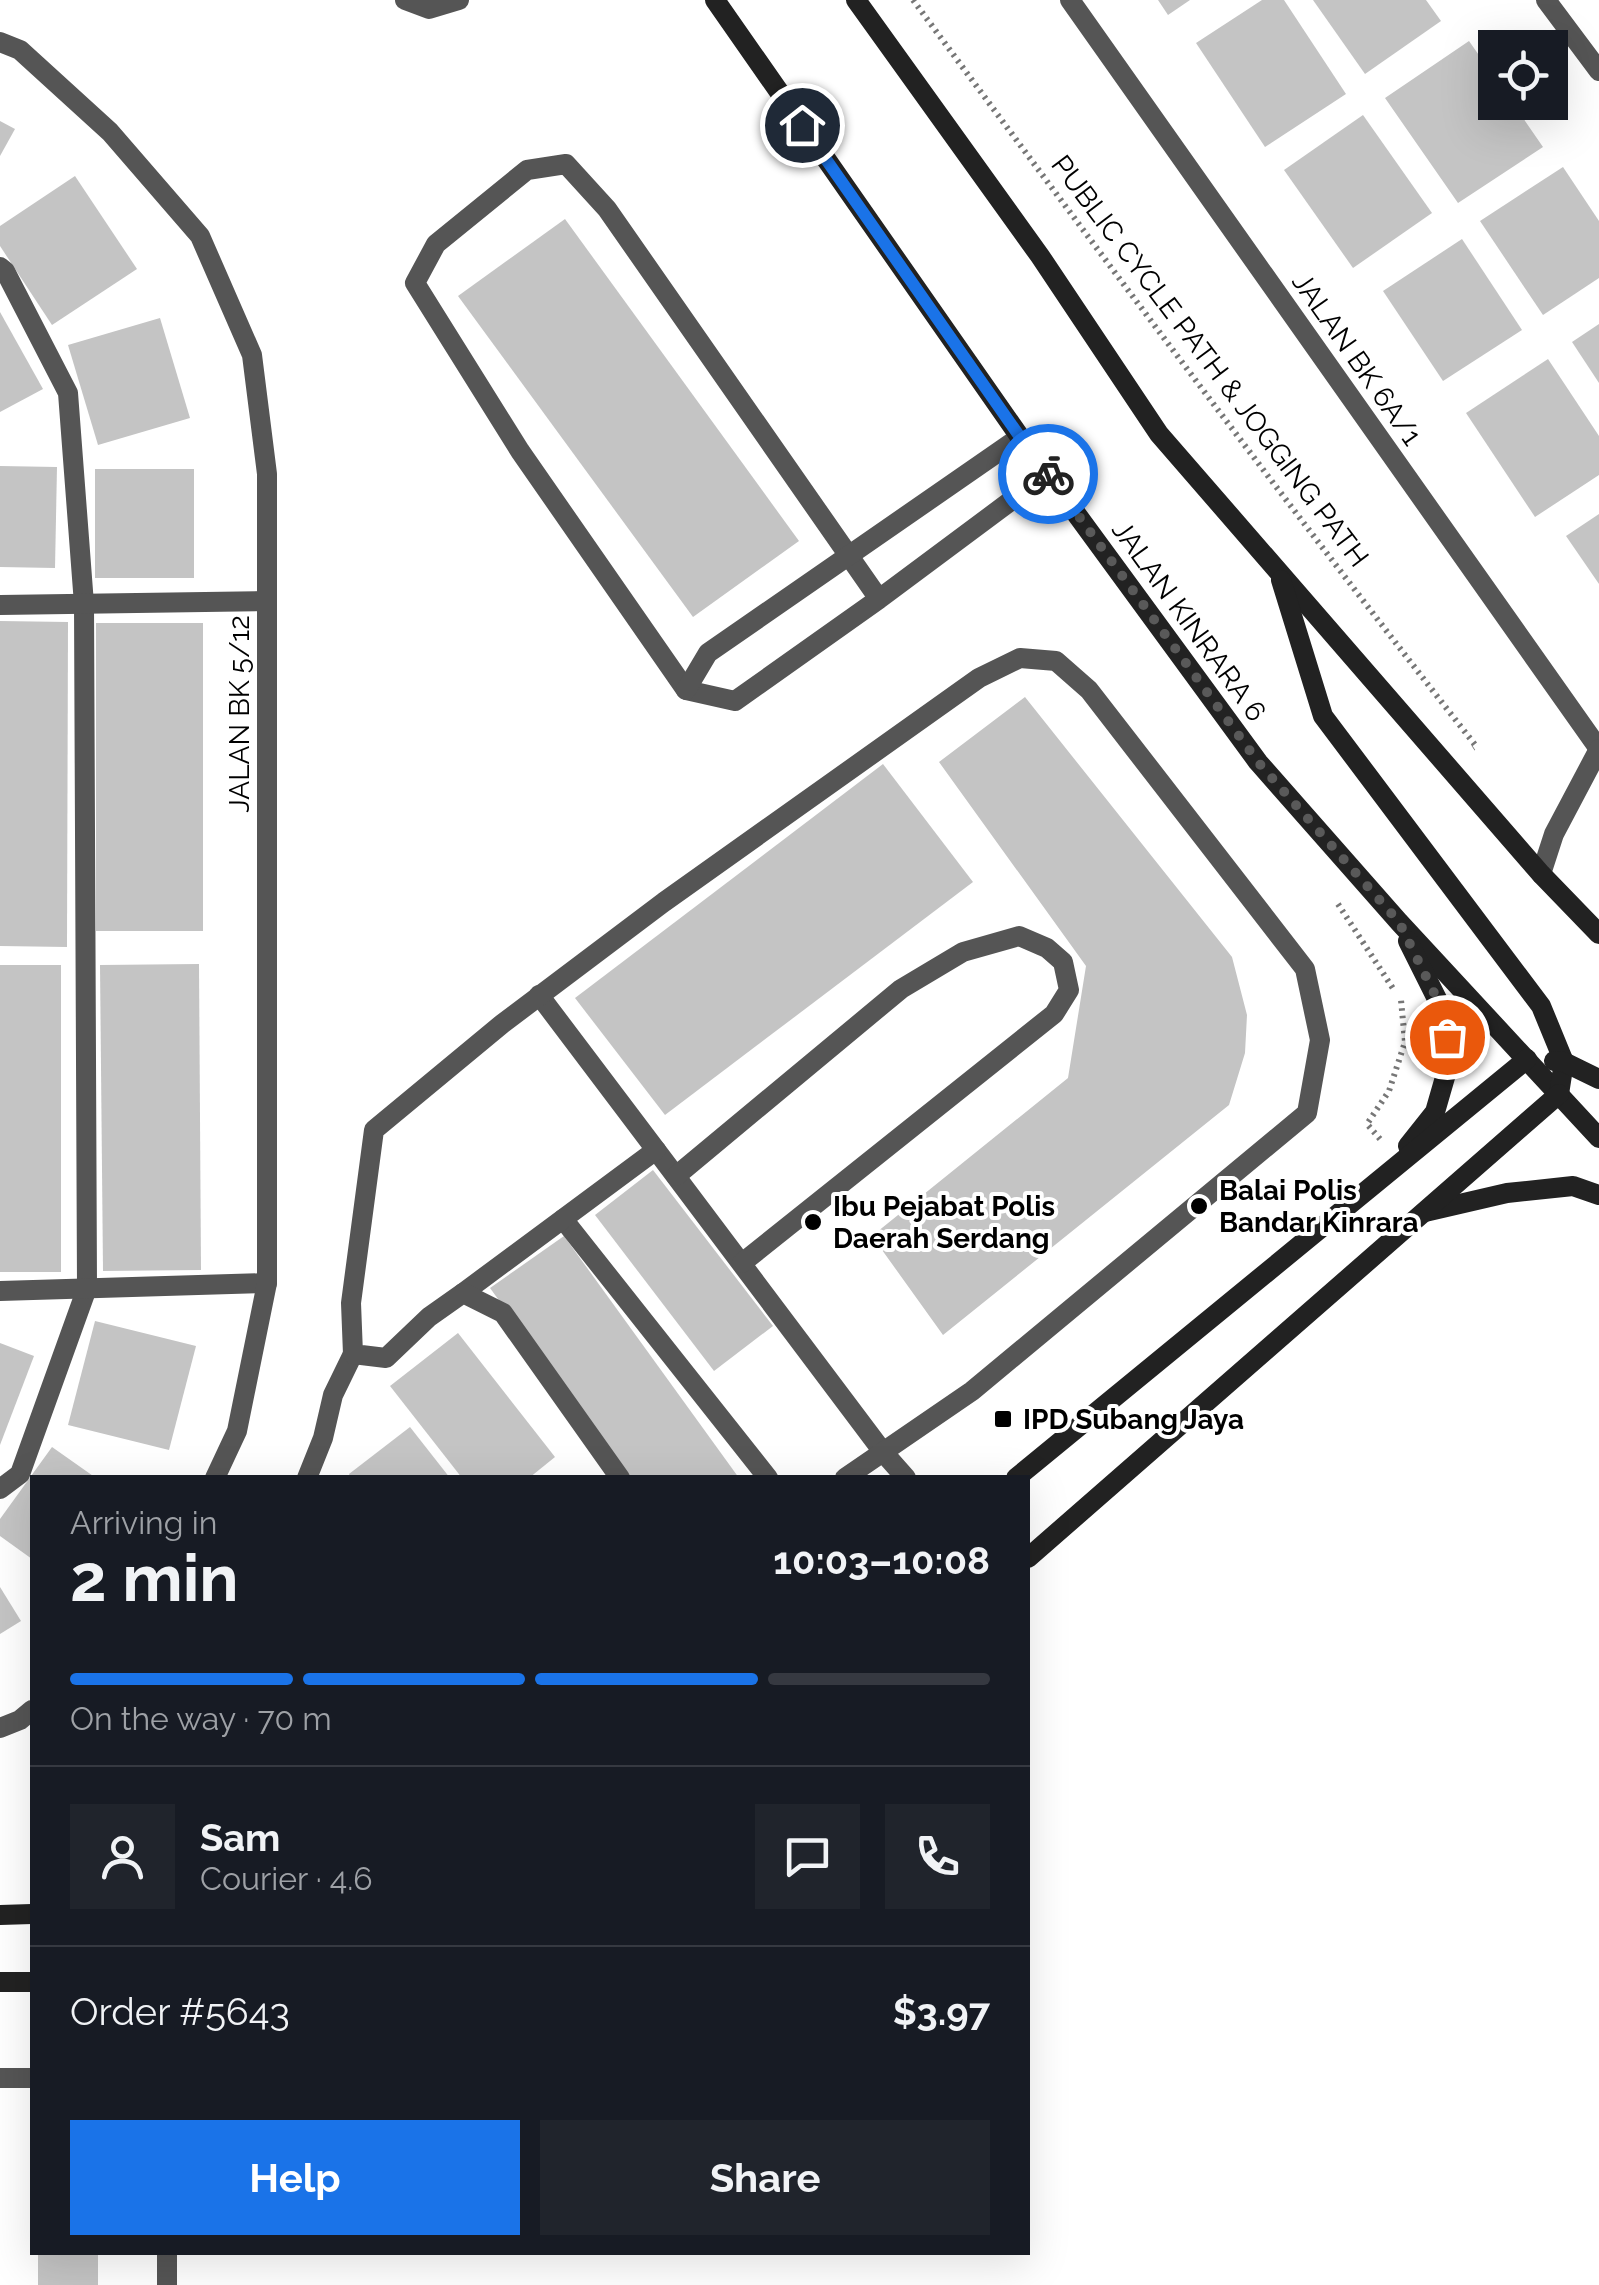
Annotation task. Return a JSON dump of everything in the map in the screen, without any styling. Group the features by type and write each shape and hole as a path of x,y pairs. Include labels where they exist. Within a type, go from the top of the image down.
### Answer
{"main road":[{"name":"JALAN KINRARA 6","path":"715,0 1020,437 1258,762 1399,922 1599,1138"},
{"path":"856,0 1040,256 1159,434 1541,874 1599,934"},
{"path":"1030,1556 1558,1094 1564,1062 1541,1006 1323,716 1279,573"},
{"path":"1382,1180 1435,1112 1450,1060 1444,1013 1399,922"},
{"path":"1020,1475 1527,1059 1564,1062 1599,1079"},
{"path":"1423,1213 1507,1193 1572,1186 1599,1196"},
{"path":"0,1915 30,1914"},
{"path":"0,1982 30,1982"}],"street":[{"path":"405,0 429,9 459,0"},
{"name":"JALAN BK 6A/1","path":"1070,0 1599,749"},
{"path":"1546,0 1599,70"},
{"name":"JALAN BK 5/12","path":"0,42 20,50 110,132 200,236 252,355 267,474 267,1282 237,1431 216,1475"},
{"path":"879,599 608,209 566,164 526,170 436,244 415,283 520,451 686,690 735,702 879,599 1048,474"},
{"path":"0,267 68,393 84,604 87,1288 20,1474 0,1489"},
{"path":"686,690 708,653 1020,437"},
{"path":"0,605 267,601"},
{"path":"312,1475 333,1395 352,1354 351,1304 374,1130 539,995 979,678 1020,658 1056,661 1089,690 1305,969 1320,1040 1307,1113 972,1391 849,1475"},
{"path":"1541,874 1554,834 1599,749"},
{"path":"676,1176 901,989 962,952 1019,936 1048,948 1064,962 1069,990 1054,1014 742,1263"},
{"path":"539,995 903,1475"},
{"path":"352,1354 386,1358 429,1317 656,1150"},
{"path":"563,1219 766,1475"},
{"path":"0,1291 267,1282"},
{"path":"462,1293 503,1313 618,1475"},
{"path":"0,1728 30,1712"},
{"path":"0,2078 30,2078"},
{"path":"167,2255 167,2285"}],"path":[{"name":"PUBLIC CYCLE PATH & JOGGING PATH","path":"914,0 1088,239 1476,746"}],"building":[{"path":"1158,0 1190,0 1168,15"},
{"path":"1262,0 1284,0 1346,94 1265,147 1196,43"},
{"path":"1313,0 1426,0 1441,21 1365,74"},
{"path":"1469,41 1478,54 1478,120 1524,120 1543,147 1458,203 1385,98"},
{"path":"1363,115 1432,213 1353,268 1284,170"},
{"path":"0,121 15,129 0,156"},
{"path":"1563,167 1599,221 1599,278 1543,315 1480,221"},
{"path":"75,176 137,269 52,325 0,246 0,226"},
{"path":"565,219 799,541 693,617 458,296"},
{"path":"1462,239 1522,330 1443,381 1383,291"},
{"path":"0,312 43,389 0,412"},
{"path":"160,318 190,418 98,445 68,345"},
{"path":"1599,324 1599,383 1572,342"},
{"path":"1548,359 1599,436 1599,475 1535,517 1466,413"},
{"path":"0,466 57,467 55,568 0,567"},
{"path":"95,469 194,469 194,578 95,578"},
{"path":"1599,514 1599,584 1566,536"},
{"path":"0,621 68,622 67,947 0,946"},
{"path":"96,623 203,623 203,931 96,931"},
{"path":"1025,697 1232,957 1247,1015 1245,1053 1229,1105 943,1335 872,1236 1068,1078 1086,966 939,762"},
{"path":"883,764 973,882 665,1115 575,998"},
{"path":"199,964 201,1270 103,1271 100,965"},
{"path":"0,965 61,965 61,1272 0,1272"},
{"path":"653,1170 773,1326 714,1371 595,1215"},
{"path":"564,1236 737,1475 626,1475 490,1288"},
{"path":"95,1321 196,1346 169,1450 68,1425"},
{"path":"458,1333 555,1457 533,1475 460,1475 390,1386"},
{"path":"0,1343 34,1356 0,1445"},
{"path":"410,1427 448,1475 350,1475"},
{"path":"52,1447 92,1475 32,1475"},
{"path":"30,1477 30,1558 0,1536 0,1519"},
{"path":"0,1587 21,1621 0,1634"},
{"path":"38,2255 98,2255 98,2285 38,2285"}],"way so far":[{"path":"1048,474 1258,762 1399,922 1444,1013 1447,1037"}],"place":[{"name":"Balai Polis Bandar Kinrara","path":"1199,1206"},
{"name":"Ibu Pejabat Polis Daerah Serdang","path":"813,1222"},
{"name":"IPD Subang Jaya","path":"1003,1419"}],"route":[{"path":"802,125 1048,474"}]}
